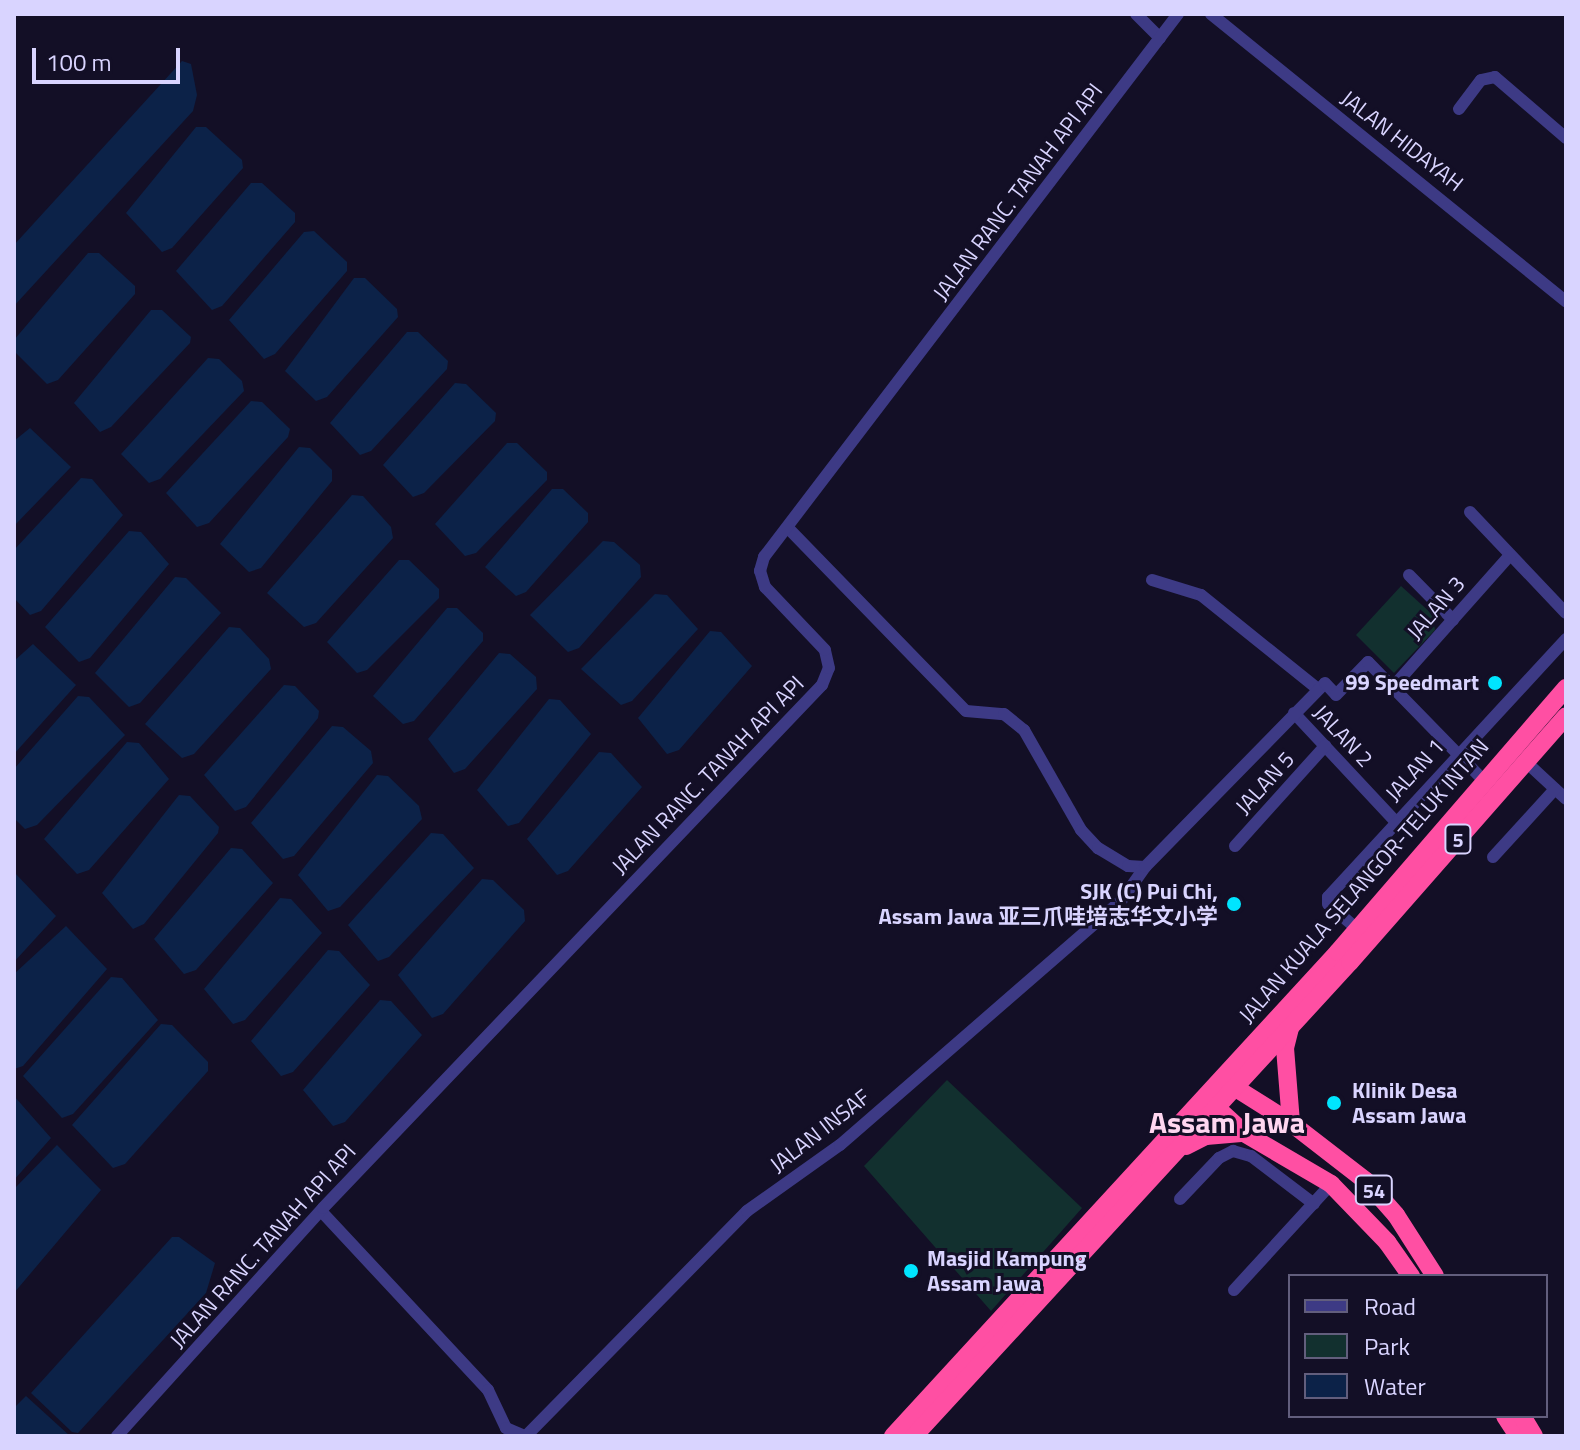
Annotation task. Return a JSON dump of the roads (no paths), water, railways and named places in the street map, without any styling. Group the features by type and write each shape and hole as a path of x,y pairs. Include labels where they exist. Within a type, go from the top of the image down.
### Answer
{"highway":[{"name":"JALAN KUALA SELANGOR-TELUK INTAN","path":"1231,1081 1357,929 1566,688"},
{"name":"JALAN KUALA SELANGOR-TELUK INTAN","path":"1231,1081 1291,1026 1566,716"},
{"path":"1291,1026 1285,1048 1291,1123"},
{"name":"5","path":"893,1436 1205,1103 1231,1081"},
{"name":"54","path":"1231,1081 1366,1181 1396,1215 1434,1274"},
{"name":"5","path":"914,1436 1168,1159 1205,1103"},
{"name":"54","path":"1205,1103 1244,1133 1331,1184 1387,1242 1410,1274"},
{"path":"1168,1159 1206,1136 1244,1133"},
{"path":"1506,1418 1518,1436"},
{"path":"1523,1418 1534,1436"}],"street":[{"path":"1136,14 1160,38"},
{"name":"JALAN RANC. TANAH API API","path":"117,1436 321,1211 822,685 829,668 825,650 761,579 764,557 1178,14"},
{"name":"JALAN HIDAYAH","path":"1211,14 1566,301"},
{"path":"1459,109 1481,80 1495,77 1566,138"},
{"path":"1470,512 1566,613"},
{"path":"788,528 966,711 1004,714 1024,730 1081,830 1098,848 1128,866 1145,867"},
{"name":"JALAN 3","path":"1392,688 1510,555"},
{"path":"1409,575 1453,620"},
{"path":"1152,580 1201,595 1318,689 1325,683 1336,695 1368,662 1484,781"},
{"name":"JALAN 1","path":"1357,929 1328,904 1328,897 1566,639"},
{"name":"JALAN INSAF","path":"321,1211 488,1390 506,1428 526,1436 747,1211 840,1145 1121,901 1145,867 1318,689"},
{"name":"JALAN 2","path":"1294,713 1396,822"},
{"name":"JALAN 5","path":"1235,846 1325,746"},
{"path":"1526,762 1566,799"},
{"path":"1493,857 1555,789"},
{"path":"1180,1199 1219,1158 1233,1151 1251,1156 1314,1204"},
{"path":"1234,1290 1331,1184"}],"water":[{"path":"182,61 191,64 197,95 193,111 14,306 14,245"},
{"path":"196,127 206,127 242,160 243,168 172,248 162,252 126,213"},
{"path":"251,183 262,183 295,213 295,222 222,306 212,310 176,271"},
{"path":"314,231 347,262 347,271 275,354 264,359 229,320 304,232"},
{"path":"88,253 99,253 135,286 135,294 58,380 47,384 14,351 14,340"},
{"path":"354,278 365,278 397,309 398,317 327,397 316,401 285,371"},
{"path":"151,310 162,310 191,337 190,343 111,427 100,432 74,403"},
{"path":"407,332 418,332 448,361 447,369 371,451 360,455 330,423"},
{"path":"208,358 219,359 242,381 244,391 160,479 149,483 121,454"},
{"path":"455,383 466,384 496,413 495,421 424,493 413,497 383,465"},
{"path":"251,401 262,402 290,429 288,437 209,523 197,527 166,493"},
{"path":"30,428 71,467 14,526 14,441"},
{"path":"507,443 517,443 547,472 547,480 476,553 465,556 435,524"},
{"path":"299,447 310,448 332,470 332,481 261,568 249,572 220,544"},
{"path":"81,478 92,479 123,515 41,611 30,615 14,598 14,550"},
{"path":"552,489 563,489 588,513 588,522 526,592 516,596 485,567"},
{"path":"352,495 363,496 391,527 393,538 316,623 304,627 267,593"},
{"path":"129,531 141,532 169,564 90,658 79,662 45,627"},
{"path":"603,541 614,542 640,565 641,577 579,648 568,652 530,615"},
{"path":"399,560 409,560 439,589 439,598 367,670 357,673 327,642"},
{"path":"175,577 186,578 221,613 140,703 129,707 95,673"},
{"path":"655,594 667,595 698,629 632,701 621,705 581,669"},
{"path":"447,608 457,608 483,633 483,641 414,721 403,724 373,696"},
{"path":"229,627 240,628 269,659 271,669 194,754 182,758 145,724"},
{"path":"710,631 721,632 752,666 679,750 667,754 638,718"},
{"path":"33,644 76,685 14,754 14,661"},
{"path":"499,653 510,654 536,677 537,689 465,769 454,773 428,739"},
{"path":"284,685 295,686 319,711 318,718 246,807 235,811 204,775"},
{"path":"78,696 89,697 125,735 37,825 25,829 14,818 14,769"},
{"path":"549,699 560,700 591,734 519,823 508,826 477,790"},
{"path":"332,726 343,727 371,751 373,763 294,856 283,859 251,823"},
{"path":"127,742 139,743 169,779 89,870 77,874 44,839"},
{"path":"599,752 611,753 642,787 568,871 557,875 527,839"},
{"path":"377,775 388,776 419,806 422,819 340,907 328,911 298,875"},
{"path":"179,795 190,796 219,827 218,833 144,924 133,929 102,893"},
{"path":"431,833 443,834 474,868 389,957 378,961 348,925"},
{"path":"231,848 242,849 273,883 196,970 184,974 154,939"},
{"path":"14,872 56,916 14,962"},
{"path":"482,879 493,880 524,910 525,921 443,1014 432,1018 398,975"},
{"path":"280,898 291,899 322,933 245,1020 233,1024 204,989"},
{"path":"66,926 107,969 23,1066 14,1069 14,974"},
{"path":"328,950 339,951 370,985 293,1072 281,1076 251,1041"},
{"path":"111,977 122,978 158,1020 73,1114 62,1118 23,1076"},
{"path":"380,1000 391,1001 422,1035 345,1122 333,1126 303,1090"},
{"path":"161,1024 172,1025 208,1062 208,1071 125,1164 113,1168 72,1125"},
{"path":"14,1096 51,1138 14,1180"},
{"path":"57,1145 101,1190 14,1293 14,1189"},
{"path":"172,1237 179,1237 215,1263 206,1293 78,1433 72,1432 31,1393"},
{"path":"26,1396 70,1436 14,1436 14,1408"}],"place":[{"name":"99 Speedmart","path":"1495,683"},
{"name":"SJK (C) Pui Chi, Assam Jawa 亚三爪哇培志华文小学","path":"1234,904"},
{"name":"Klinik Desa Assam Jawa","path":"1334,1103"},
{"name":"Masjid Kampung Assam Jawa","path":"911,1271"}],"district":[{"name":"Assam Jawa","path":"1227,1122"}]}
